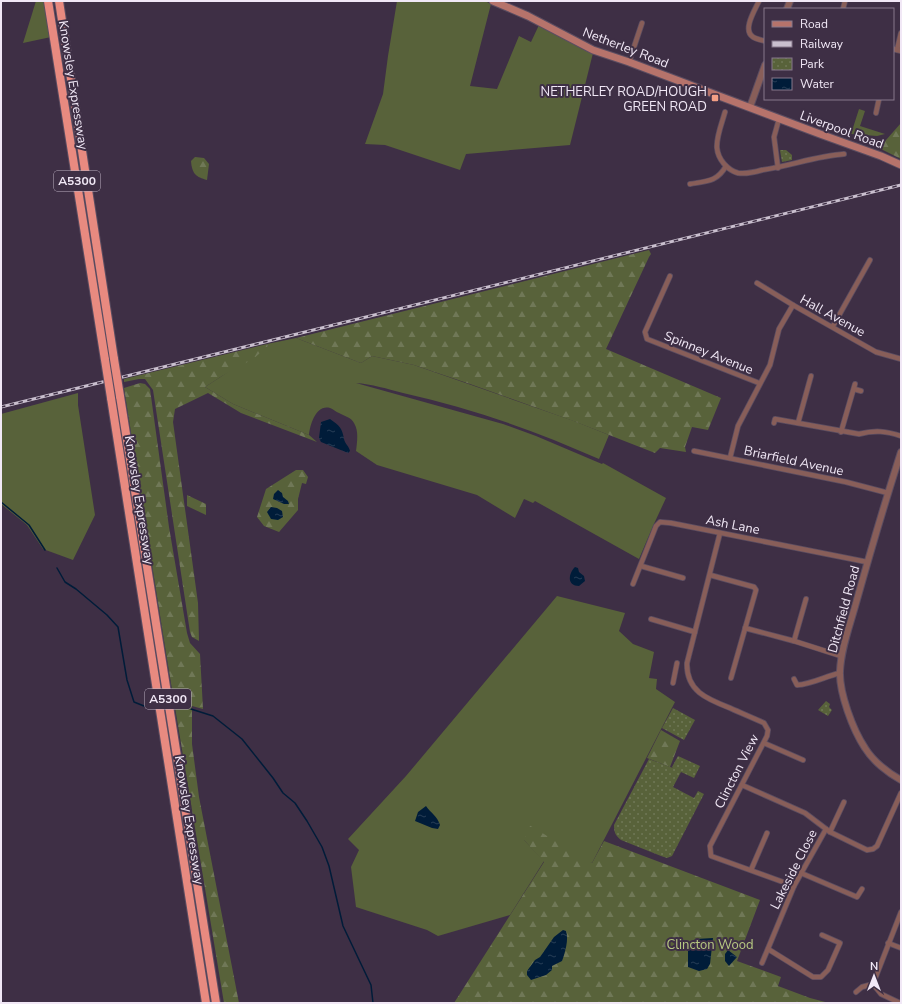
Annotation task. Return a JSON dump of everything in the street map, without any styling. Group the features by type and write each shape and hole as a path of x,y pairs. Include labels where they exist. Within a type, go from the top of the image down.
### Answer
{"highway":[{"name":"Knowsley Expressway","path":"48,1 206,1003"},
{"name":"Knowsley Expressway","path":"59,1 216,1003"}],"main road":[{"name":"Netherley Road","path":"493,1 528,16 593,50 708,92"},
{"name":"Liverpool Road","path":"708,92 881,156 901,165"}],"street":[{"path":"759,1 748,30 753,36 764,41"},
{"path":"629,62 642,23"},
{"path":"897,50 901,33"},
{"path":"750,107 764,68"},
{"path":"876,113 880,100"},
{"path":"724,112 717,147 718,154 726,166 736,172 744,174 778,168 815,158 844,154"},
{"path":"778,168 774,137 780,119"},
{"path":"833,148 833,155"},
{"path":"690,184 709,181 716,178 722,174 726,166"},
{"path":"833,326 870,260"},
{"name":"Spinney Avenue","path":"670,276 645,332 647,339 759,383"},
{"name":"Hall Avenue","path":"757,283 876,352 901,360"},
{"path":"730,458 738,426 759,383 770,365 779,329 793,305"},
{"path":"798,424 811,379 804,378"},
{"path":"841,432 855,386 861,391"},
{"path":"774,423 775,419 841,432 859,434 869,431 879,431 901,436"},
{"name":"Briarfield Avenue","path":"694,451 846,482 888,494"},
{"name":"Ditchfield Road","path":"901,452 867,562 841,656 840,673 844,698 851,721 865,749 872,758 892,775 901,780"},
{"name":"Ash Lane","path":"633,584 656,526 660,522 867,562"},
{"path":"676,670 687,670 687,663 720,533"},
{"path":"640,566 683,578"},
{"path":"710,575 754,587 756,590 732,678"},
{"path":"794,641 806,598"},
{"path":"650,619 695,632"},
{"path":"745,628 794,641 841,656"},
{"path":"673,683 677,662"},
{"name":"Clincton View","path":"687,670 689,678 697,690 706,698 764,723 768,730 764,744 710,846 711,856 794,886"},
{"path":"794,679 798,685 840,673"},
{"path":"764,744 802,760"},
{"path":"742,785 805,813 828,831 867,850 873,849 877,846 901,793"},
{"name":"Lakeside Close","path":"762,963 794,886 844,802"},
{"path":"751,870 767,833"},
{"path":"802,873 857,897 862,889"},
{"path":"872,984 901,912"},
{"path":"768,949 813,977 821,977 828,970 840,943 822,935"},
{"path":"888,943 901,948"},
{"path":"856,992 862,987 872,984"},
{"path":"872,984 880,994 900,1003"}],"green space":[{"path":"36,1 45,1 51,37 23,43"},
{"path":"397,1 485,1 491,4 470,86 497,89 519,36 531,42 539,25 593,53 570,145 466,154 460,170 385,145 365,144 383,94"},
{"path":"859,109 865,111 860,126 885,134 877,136 851,134"},
{"path":"901,123 901,159 879,148"},
{"path":"780,150 786,150 792,155 792,160 782,162"},
{"path":"195,157 204,158 209,164 207,180 197,176 192,169 191,161"},
{"path":"649,250 651,254 606,349 721,398 708,430 692,427 685,447 686,452 660,448 655,453 576,422 414,365 372,356 361,363 296,338"},
{"path":"296,338 361,363 372,356 414,365 574,421 609,435 599,459 551,439 478,413 385,388 356,383 503,424 536,436 602,464 603,463 666,498 639,559 535,501 533,503 524,499 515,518 477,495 377,465 356,451 357,433 356,426 353,421 330,408 321,409 317,412 312,421 309,435 233,404 205,387 268,346 267,344"},
{"path":"267,344 268,346 253,359 205,387 233,404 309,435 317,442 241,413 208,393 175,409 173,422 198,603 199,641 192,637 190,632 153,390 145,379 124,382 124,379"},
{"path":"140,383 145,384 150,389 169,527 187,633 190,643 200,654 203,709 192,706 192,744 199,797 239,1003 224,1003 167,659 124,388"},
{"path":"78,393 78,405 95,515 73,560 43,549 27,525 1,504 1,414"},
{"path":"296,470 303,470 308,477 306,484 302,483 298,499 298,510 279,532 264,526 257,517 266,489"},
{"path":"187,495 206,504 206,515 187,506"},
{"path":"557,596 625,613 619,631 633,644 654,652 649,678 657,679 656,689 675,702 592,863 524,840 544,861 510,915 438,936 427,930 356,907 351,867 359,850 348,839 406,776"},
{"path":"826,701 830,704 829,707 832,710 828,716 818,710"},
{"path":"673,708 695,720 684,740 662,728"},
{"path":"661,730 680,741 670,767 647,758"},
{"path":"678,756 700,766 694,778 681,772 673,787 694,798 698,791 704,794 672,856 667,858 621,840 615,833 614,825 649,759 673,768 672,767"},
{"name":"Clincton Wood","path":"529,825 592,863 604,841 760,900 737,961 781,977 778,986 810,998 829,1003 454,1003 544,862 524,840"}],"water":[{"path":"330,419 341,430 350,451 348,453 321,442 319,438 321,422"},
{"path":"278,490 282,493 283,497 289,504 284,504 273,499 274,494"},
{"path":"271,507 282,511 283,517 278,520 271,519 267,512"},
{"path":"575,567 578,568 579,572 584,576 585,581 579,586 572,584 570,579 571,573"},
{"path":"426,806 439,822 440,825 438,829 415,821 418,812"},
{"path":"563,930 566,931 567,934 567,942 562,961 552,966 552,970 546,975 531,980 527,975 527,971 535,960 540,957 554,937"},
{"path":"713,938 710,964 707,969 699,971 688,967 688,943 696,939"},
{"path":"728,950 737,957 729,966 725,961 725,954"}],"waterway":[{"path":"1,502 29,525 45,550"},
{"path":"57,568 65,582 76,589 107,615 118,627 127,680 134,702 144,706"},
{"path":"191,709 213,716 242,739 283,793 295,803 307,821 322,847 329,866 343,926 371,985 373,1003"}],"railway":[{"path":"1,407 901,185"}],"place":[{"name":"NETHERLEY ROAD/HOUGH GREEN ROAD","path":"715,98"}]}
